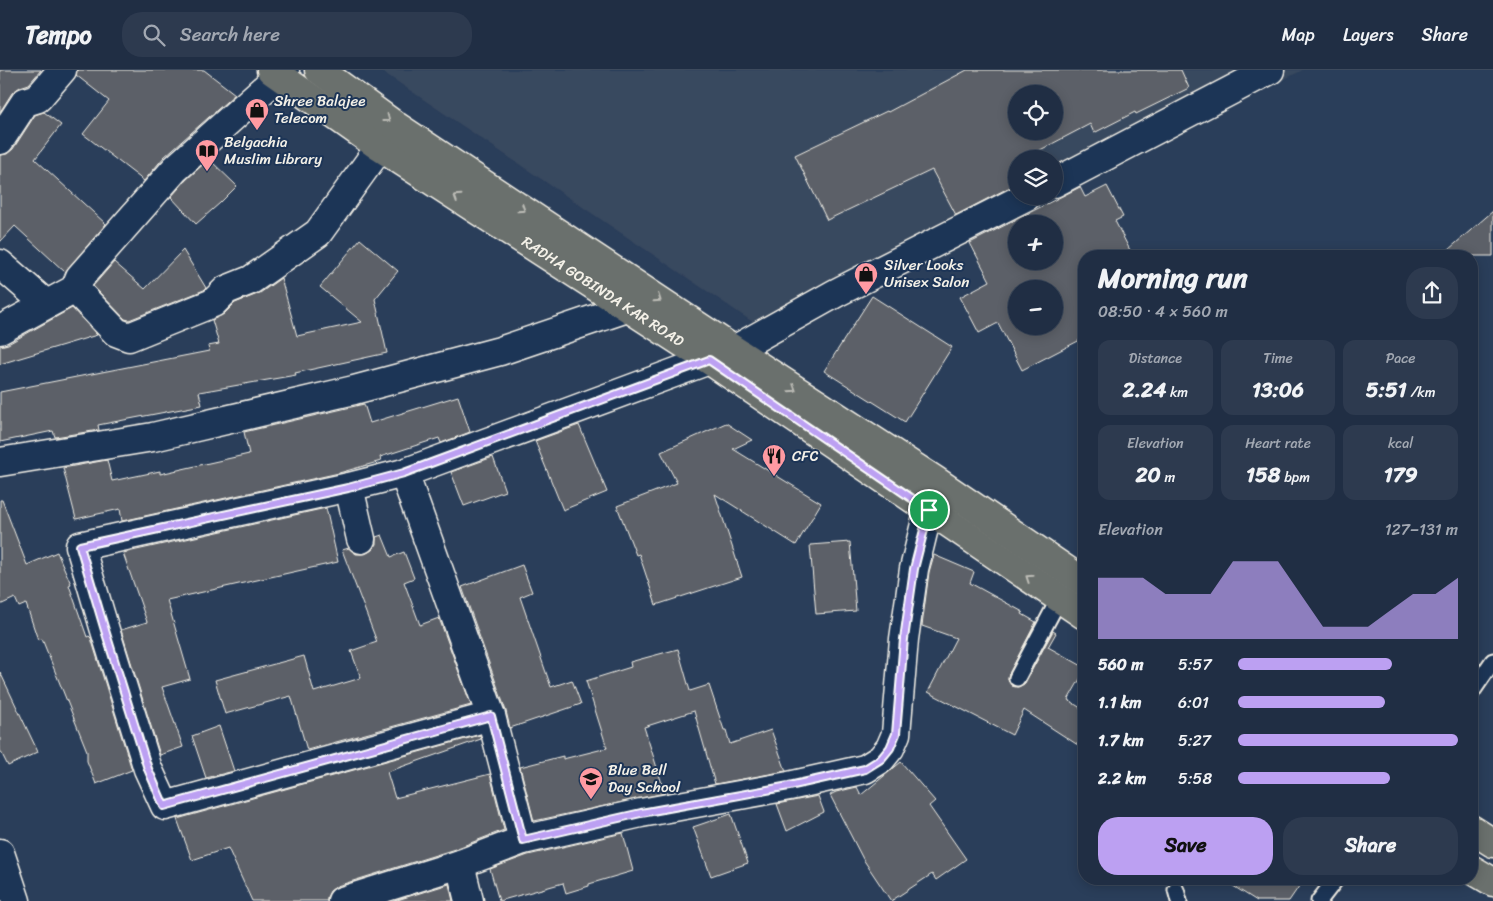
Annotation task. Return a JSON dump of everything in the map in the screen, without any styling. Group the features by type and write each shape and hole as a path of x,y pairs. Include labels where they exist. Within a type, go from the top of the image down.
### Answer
{"main road":[{"path":"319,70 396,126 734,350 936,481 1078,578"},
{"name":"RADHA GOBINDA KAR ROAD","path":"279,72 380,147 709,360 1078,611"},
{"path":"1478,833 1493,843"},
{"path":"1478,873 1493,882"}],"street":[{"path":"0,140 25,102 38,98 62,70"},
{"path":"1063,178 1270,70"},
{"path":"0,330 75,289 80,277 175,169 279,72"},
{"path":"75,289 116,332 129,336 213,303 226,290 251,280 318,233 380,147"},
{"path":"734,350 836,293 1009,205"},
{"path":"0,264 46,304"},
{"path":"0,462 153,437 354,390 500,351 627,308"},
{"path":"491,716 164,806 148,769 80,546 348,488 404,473 709,360"},
{"path":"404,473 491,716 523,840"},
{"path":"342,901 460,864 523,840 641,813 789,786 865,769 881,759 890,748 896,734 905,631 914,569 936,481"},
{"path":"348,488 361,539"},
{"path":"0,853 16,901"},
{"path":"460,864 469,901"}],"lane":[{"path":"1017,678 1059,599"},
{"path":"1478,683 1493,661"},
{"path":"1319,901 1331,885"}],"shaded area":[{"path":"380,70 1303,70 1063,187 1063,150 1008,150 1008,205 1025,205 766,331"}],"building":[{"path":"0,70 41,70 29,84 20,87 12,93 0,112"},
{"path":"77,70 204,70 235,94 164,157 144,181 83,134 109,101 76,75"},
{"path":"967,70 1181,70 1189,88 1094,133 1090,124 1063,138 1063,85 1008,85 1008,140 1059,140 1040,150 1008,150 1008,188 956,215 932,170 827,220 795,155"},
{"path":"44,112 61,125 35,159 106,224 65,272 15,226 0,242 0,155 7,154 13,149 35,115"},
{"path":"209,159 237,186 196,224 171,197"},
{"path":"1107,186 1123,217 1115,221 1130,250 1078,250 1078,341 1022,370 998,323 979,333 960,297 990,281 970,243 1008,224 1008,270 1063,270 1063,215 1025,215 1045,205 1063,205 1063,196 1080,187 1085,197"},
{"path":"1493,211 1493,256 1478,256 1478,250 1448,250"},
{"path":"360,239 398,271 375,299 387,353 295,373 296,375 199,392 202,405 98,425 99,430 55,437 53,431 0,442 0,392 209,351 208,346 219,344 212,320 224,314 235,303 260,293 281,278 297,336 362,322 320,287"},
{"path":"183,250 206,288 204,290 129,320 125,319 93,286 114,262 145,289"},
{"path":"872,296 952,347 905,422 824,371"},
{"path":"72,308 97,335 0,364 0,346 8,344"},
{"path":"458,396 470,432 441,443 439,438 380,457 381,461 339,473 122,521 120,509 76,519 63,468 107,460 112,481 160,471 160,474 249,454 244,432 364,404 370,423"},
{"path":"726,423 752,440 733,449 821,503 796,545 715,494 742,577 656,605 639,554 636,555 617,506 677,483 661,452"},
{"path":"579,425 607,492 563,510 535,441"},
{"path":"493,457 505,491 464,506 451,472"},
{"path":"0,500 2,500 27,565 57,552 71,584 69,585 87,637 91,638 132,770 96,784 87,761 87,751 42,639 38,640 26,604 19,607 15,598 0,605"},
{"path":"326,508 338,562 167,600 190,679 162,687 183,747 160,755 121,630 147,622 123,553"},
{"path":"382,535 391,557 404,552 414,578 404,582 420,625 439,618 471,705 307,750 291,696 225,714 215,680 304,656 314,692 361,678 351,651 377,642 342,550 349,548 356,554 365,554 372,550 376,544 376,537"},
{"path":"850,542 856,611 816,614 810,545"},
{"path":"934,555 974,572 970,583 1023,612 1022,614 1036,622 1009,674 1008,679 1012,686 1018,687 1025,683 1053,631 1056,633 1048,647 1078,664 1078,682 1068,700 1078,706 1078,745 1024,710 1012,735 928,692 956,638 922,626 929,572"},
{"path":"522,565 532,592 520,597 551,687 572,680 581,704 510,728 506,711 462,587"},
{"path":"678,649 690,691 709,685 730,744 771,730 786,771 715,784 694,711 644,727 665,793 534,821 520,767 563,756 563,759 607,748 586,681 631,667 630,662"},
{"path":"0,672 38,752 8,766 0,750"},
{"path":"219,726 234,771 206,778 192,736"},
{"path":"480,735 481,739 387,772 395,798 490,774 504,830 455,849 337,886 330,891 327,901 252,901 228,848 192,860 177,819"},
{"path":"901,762 935,801 929,806 966,859 936,880 932,874 891,901 863,859 830,795 857,787 861,795"},
{"path":"818,796 824,812 787,831 777,804"},
{"path":"731,814 748,863 711,876 693,827"},
{"path":"623,833 633,871 566,893 563,883 499,901 490,869 528,855"},
{"path":"449,884 453,901 394,901"},
{"path":"1232,885 1300,885 1289,901 1257,901"}],"place":[{"name":"Shree Balajee Telecom","path":"257,131"},
{"name":"Belgachia Muslim Library","path":"207,172"},
{"name":"Silver Looks Unisex Salon","path":"866,295"},
{"name":"CFC","path":"774,477"},
{"name":"Blue Bell Day School","path":"591,800"}],"route":[{"path":"709,360 929,510 914,569 904,639 896,734 890,748 881,759 865,769 789,786 641,813 523,840 491,716 164,806 148,769 80,546 348,488 404,473 709,360"}]}
